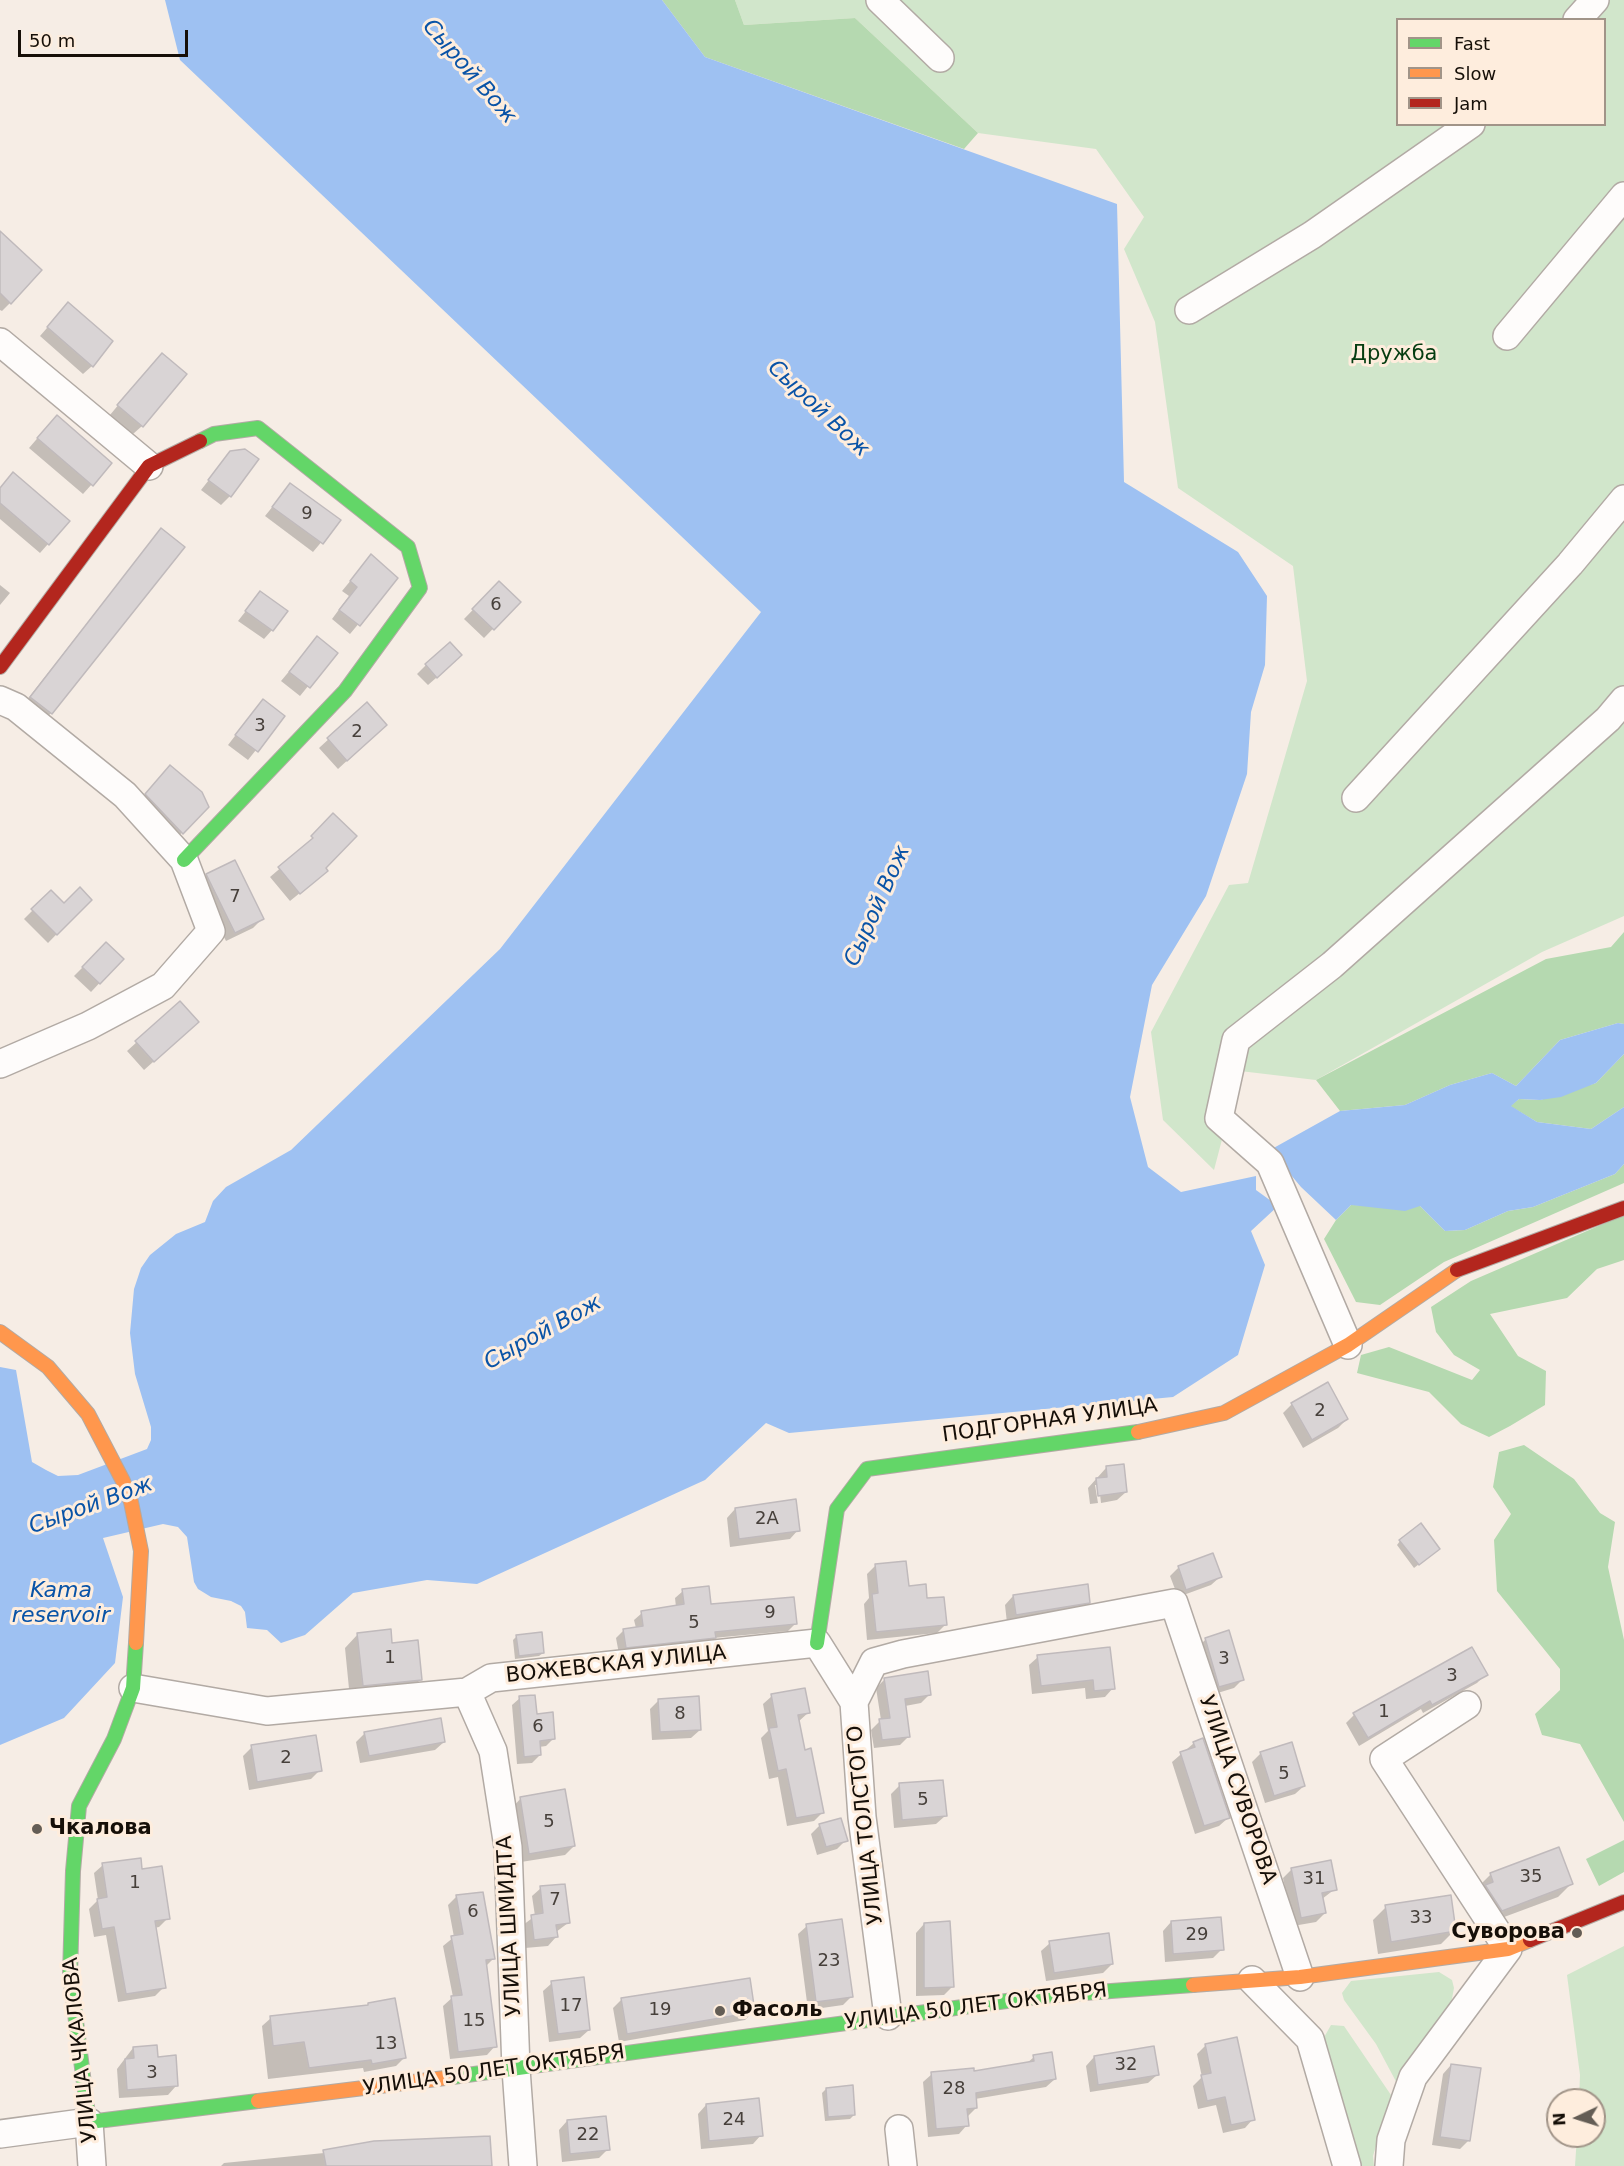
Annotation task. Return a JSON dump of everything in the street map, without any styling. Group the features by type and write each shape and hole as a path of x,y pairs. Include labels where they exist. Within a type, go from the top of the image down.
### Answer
{"main road":[{"path":"0,667 149,466 214,434 258,428 408,548 420,588 345,690 184,860"},
{"name":"ПОДГОРНАЯ УЛИЦА","path":"817,1643 837,1509 867,1469 1119,1436 1224,1413 1348,1345 1454,1271 1624,1208"},
{"name":"УЛИЦА ЧКАЛОВА","path":"0,1332 48,1367 72,1392 105,1443 131,1502 141,1551 133,1688 114,1739 79,1806 73,1871 70,1975 88,2122"},
{"name":"УЛИЦА 50 ЛЕТ ОКТЯБРЯ","path":"88,2122 516,2069 1043,1996 1300,1977 1509,1949 1624,1902"}],"street":[{"path":"880,0 940,58"},
{"path":"1579,18 1595,0"},
{"path":"1189,310 1311,235 1468,126"},
{"path":"1507,336 1624,196"},
{"path":"0,342 149,466"},
{"path":"1356,798 1570,564 1624,499"},
{"path":"0,700 16,706 125,795 184,860 211,931 163,986 87,1026 0,1064"},
{"path":"1348,1345 1270,1163 1219,1118 1236,1040 1332,965 1608,719 1624,700"},
{"name":"УЛИЦА СУВОРОВА","path":"854,1702 874,1662 903,1654 1174,1603 1300,1977"},
{"name":"ВОЖЕВСКАЯ УЛИЦА","path":"133,1688 267,1711 467,1692 490,1678 817,1643"},
{"name":"УЛИЦА ТОЛСТОГО","path":"817,1643 854,1702 862,1817 888,2016"},
{"name":"УЛИЦА ШМИДТА","path":"467,1692 493,1751 508,1847 516,2069 523,2166"},
{"path":"1389,2166 1391,2140 1413,2077 1509,1949 1384,1759 1467,1705"},
{"path":"1252,1980 1310,2039 1347,2166"},
{"name":"УЛИЦА 50 ЛЕТ ОКТЯБРЯ","path":"0,2134 88,2122"},
{"name":"УЛИЦА ЧКАЛОВА","path":"88,2122 92,2166"},
{"path":"899,2129 903,2166"}],"green space":[{"path":"662,0 735,0 744,25 855,18 978,133 964,149 705,57"},
{"name":"Дружба","path":"735,0 1624,0 1624,916 1542,952 1316,1080 1240,1071 1214,1170 1163,1120 1151,1032 1229,885 1248,883 1307,681 1293,566 1178,488 1155,322 1124,249 1144,217 1096,149 978,133 855,18 744,25"},
{"path":"1624,932 1624,1024 1618,1023 1560,1040 1516,1086 1492,1073 1450,1085 1405,1105 1340,1111 1316,1080 1546,959 1611,947"},
{"path":"1624,1054 1624,1107 1591,1129 1537,1122 1510,1106 1519,1099 1540,1100 1596,1083"},
{"path":"1624,1164 1624,1183 1444,1262 1380,1305 1356,1302 1324,1239 1336,1220 1351,1205 1420,1206 1445,1231 1465,1230 1508,1211 1533,1207 1615,1174"},
{"path":"1624,1215 1624,1260 1597,1269 1567,1298 1490,1314 1518,1356 1546,1371 1545,1405 1510,1426 1489,1437 1461,1424 1429,1392 1357,1373 1361,1355 1389,1347 1472,1380 1480,1370 1454,1355 1436,1332 1431,1307 1471,1281"},
{"path":"1524,1445 1574,1479 1600,1513 1615,1522 1608,1567 1624,1640 1624,1822 1580,1744 1542,1735 1535,1714 1560,1690 1560,1669 1497,1591 1494,1540 1511,1514 1493,1487 1499,1452"},
{"path":"1624,1840 1624,1872 1599,1886 1586,1859"},
{"path":"1624,1946 1624,2166 1575,2166 1576,2148 1606,2148 1606,2088 1579,2088 1580,2075 1567,1975"},
{"path":"1439,1972 1452,1980 1454,1988 1451,2004 1400,2089 1376,2044 1344,2000 1342,1993 1351,1981"},
{"path":"1331,2025 1344,2026 1391,2095 1373,2156 1374,2166 1357,2166 1322,2041"}],"water":[{"path":"165,0 662,0 705,57 1117,204 1124,482 1238,552 1267,596 1265,665 1251,712 1247,774 1206,896 1152,985 1130,1097 1148,1167 1181,1192 1256,1176 1256,1190 1278,1206 1251,1231 1265,1265 1238,1355 1173,1397 789,1433 766,1423 705,1480 477,1584 427,1580 353,1593 305,1635 281,1643 267,1630 247,1628 245,1612 241,1606 231,1601 211,1597 198,1589 194,1582 187,1537 178,1527 163,1524 103,1538 123,1597 115,1663 64,1718 0,1745 0,1367 16,1370 32,1462 46,1470 58,1476 78,1475 147,1449 151,1440 151,1427 135,1374 130,1333 134,1289 141,1268 150,1255 176,1234 205,1222 213,1201 226,1187 291,1150 500,949 761,612 180,60"},
{"path":"1618,1023 1624,1024 1624,1054 1596,1083 1561,1097 1540,1100 1519,1099 1511,1106 1537,1122 1591,1129 1624,1107 1624,1164 1615,1174 1533,1207 1508,1211 1465,1230 1445,1231 1420,1206 1405,1211 1351,1205 1336,1220 1301,1187 1270,1150 1340,1111 1405,1105 1450,1085 1492,1073 1516,1086 1560,1040"}],"building":[{"path":"0,231 42,270 11,304 0,293"},
{"path":"68,302 113,341 93,367 47,327"},
{"path":"162,353 187,374 143,427 117,405"},
{"path":"57,415 112,463 93,486 37,438"},
{"path":"245,449 259,459 231,497 208,480 230,451"},
{"path":"13,472 70,521 49,545 0,503 0,488"},
{"path":"290,483 341,520 323,544 272,507"},
{"path":"161,528 185,547 52,714 30,697"},
{"path":"371,554 398,578 360,626 339,610 357,587 350,581"},
{"path":"499,581 521,602 494,630 472,609"},
{"path":"260,591 288,611 273,631 245,611"},
{"path":"317,636 338,653 310,688 289,672"},
{"path":"450,642 462,655 437,678 425,664"},
{"path":"263,699 285,716 258,752 235,735"},
{"path":"367,702 387,725 347,761 327,738"},
{"path":"170,765 202,792 209,807 183,834 145,794"},
{"path":"333,813 357,836 326,868 328,871 300,894 278,867 313,838 311,836"},
{"path":"235,860 264,919 235,933 206,874"},
{"path":"80,887 92,900 57,935 31,909 51,890 64,903"},
{"path":"106,942 124,959 100,984 82,967"},
{"path":"180,1001 199,1022 154,1062 135,1041"},
{"path":"1328,1382 1348,1419 1312,1440 1291,1403"},
{"path":"1124,1464 1127,1492 1098,1496 1096,1478 1107,1477 1106,1466"},
{"path":"796,1499 800,1531 739,1539 735,1508"},
{"path":"1421,1523 1440,1549 1419,1565 1399,1540"},
{"path":"1213,1553 1222,1577 1186,1590 1178,1566"},
{"path":"906,1561 909,1586 926,1584 927,1598 944,1597 947,1625 876,1632 872,1594 878,1593 875,1564"},
{"path":"1088,1584 1090,1603 1016,1615 1013,1595"},
{"path":"709,1586 711,1604 794,1597 797,1624 715,1632 716,1638 626,1648 623,1629 643,1626 641,1611 684,1604 682,1589"},
{"path":"391,1629 392,1643 418,1640 422,1680 363,1686 357,1633"},
{"path":"1229,1630 1244,1680 1219,1687 1205,1638"},
{"path":"542,1632 544,1653 519,1656 516,1635"},
{"path":"1110,1647 1115,1689 1094,1691 1093,1680 1041,1686 1037,1655"},
{"path":"1472,1647 1488,1675 1432,1705 1430,1701 1368,1738 1353,1713"},
{"path":"928,1671 931,1695 905,1699 910,1737 882,1740 879,1719 890,1718 884,1678"},
{"path":"805,1688 810,1713 798,1715 805,1750 811,1748 824,1813 796,1818 786,1769 778,1771 769,1728 777,1727 771,1694"},
{"path":"535,1695 537,1714 553,1712 555,1739 540,1741 541,1755 524,1757 519,1696"},
{"path":"699,1696 701,1730 660,1732 658,1699"},
{"path":"441,1718 445,1742 369,1756 364,1732"},
{"path":"316,1735 322,1771 257,1782 251,1745"},
{"path":"1203,1738 1230,1818 1204,1826 1180,1752 1195,1747 1193,1742"},
{"path":"1292,1742 1305,1786 1274,1796 1260,1752"},
{"path":"943,1780 947,1816 902,1820 899,1783"},
{"path":"565,1789 575,1846 529,1854 520,1797"},
{"path":"841,1818 848,1841 826,1847 819,1824"},
{"path":"1559,1847 1573,1884 1502,1911 1485,1885 1493,1882 1490,1873"},
{"path":"141,1858 142,1869 162,1866 170,1919 155,1921 166,1988 126,1994 114,1927 102,1929 97,1899 107,1897 102,1863"},
{"path":"1331,1860 1337,1890 1322,1893 1326,1913 1301,1918 1291,1868"},
{"path":"565,1884 570,1923 556,1925 558,1937 534,1940 531,1915 543,1913 540,1886"},
{"path":"483,1892 495,1959 486,1960 497,2047 458,2052 451,1996 462,1995 451,1936 463,1934 456,1895"},
{"path":"1451,1895 1456,1931 1391,1942 1385,1905"},
{"path":"1221,1917 1224,1950 1173,1954 1171,1921"},
{"path":"842,1919 853,1997 816,2002 806,1924"},
{"path":"950,1921 954,1987 924,1988 924,1923"},
{"path":"1109,1933 1113,1964 1054,1973 1049,1941"},
{"path":"584,1977 590,2030 558,2034 551,1981"},
{"path":"750,1978 755,2012 627,2034 621,1998"},
{"path":"395,1998 406,2058 372,2064 371,2060 309,2068 304,2042 273,2046 270,2016 368,2005 368,2003"},
{"path":"1237,2037 1255,2120 1231,2125 1225,2097 1207,2101 1201,2075 1211,2073 1205,2044"},
{"path":"157,2045 158,2057 176,2055 178,2086 127,2090 125,2059 134,2058 133,2047"},
{"path":"1154,2046 1159,2075 1098,2085 1094,2056"},
{"path":"1052,2052 1056,2079 976,2093 977,2108 967,2109 969,2126 936,2129 931,2072 974,2068 974,2071 1034,2061 1033,2055"},
{"path":"1451,2064 1481,2068 1470,2141 1440,2137"},
{"path":"853,2085 855,2115 828,2117 826,2088"},
{"path":"759,2098 763,2136 709,2141 706,2104"},
{"path":"606,2116 610,2150 570,2154 567,2120"},
{"path":"490,2136 492,2166 326,2166 323,2150 374,2141"}],"traffic: fast":[{"path":"184,860 345,691 420,588 408,547 258,428 214,434 200,441"},
{"path":"817,1643 837,1509 867,1469 1138,1432"},
{"path":"136,1643 133,1688 114,1739 79,1806 73,1871 70,1975 89,2122 258,2101"},
{"path":"445,2078 1043,1996 1193,1985"}],"traffic: slow":[{"path":"1138,1432 1224,1413 1348,1345 1457,1270"},
{"path":"0,1332 48,1367 88,1414 123,1481 131,1502 141,1551 136,1643"},
{"path":"1193,1985 1300,1977 1508,1949 1530,1940"},
{"path":"258,2101 445,2078"}],"traffic: jam":[{"path":"0,667 149,466 200,441"},
{"path":"1457,1270 1624,1208"},
{"path":"1530,1940 1624,1902"}],"place":[{"name":"Чкалова","path":"37,1829"},
{"name":"Суворова","path":"1577,1933"},
{"name":"Фасоль","path":"720,2011"}],"water label":[{"name":"Сырой Вож","path":"469,72"},
{"name":"Сырой Вож","path":"818,409"},
{"name":"Сырой Вож","path":"878,906"},
{"name":"Сырой Вож","path":"543,1333"},
{"name":"Сырой Вож","path":"91,1506"},
{"name":"Kama reservoir","path":"61,1604"}]}
